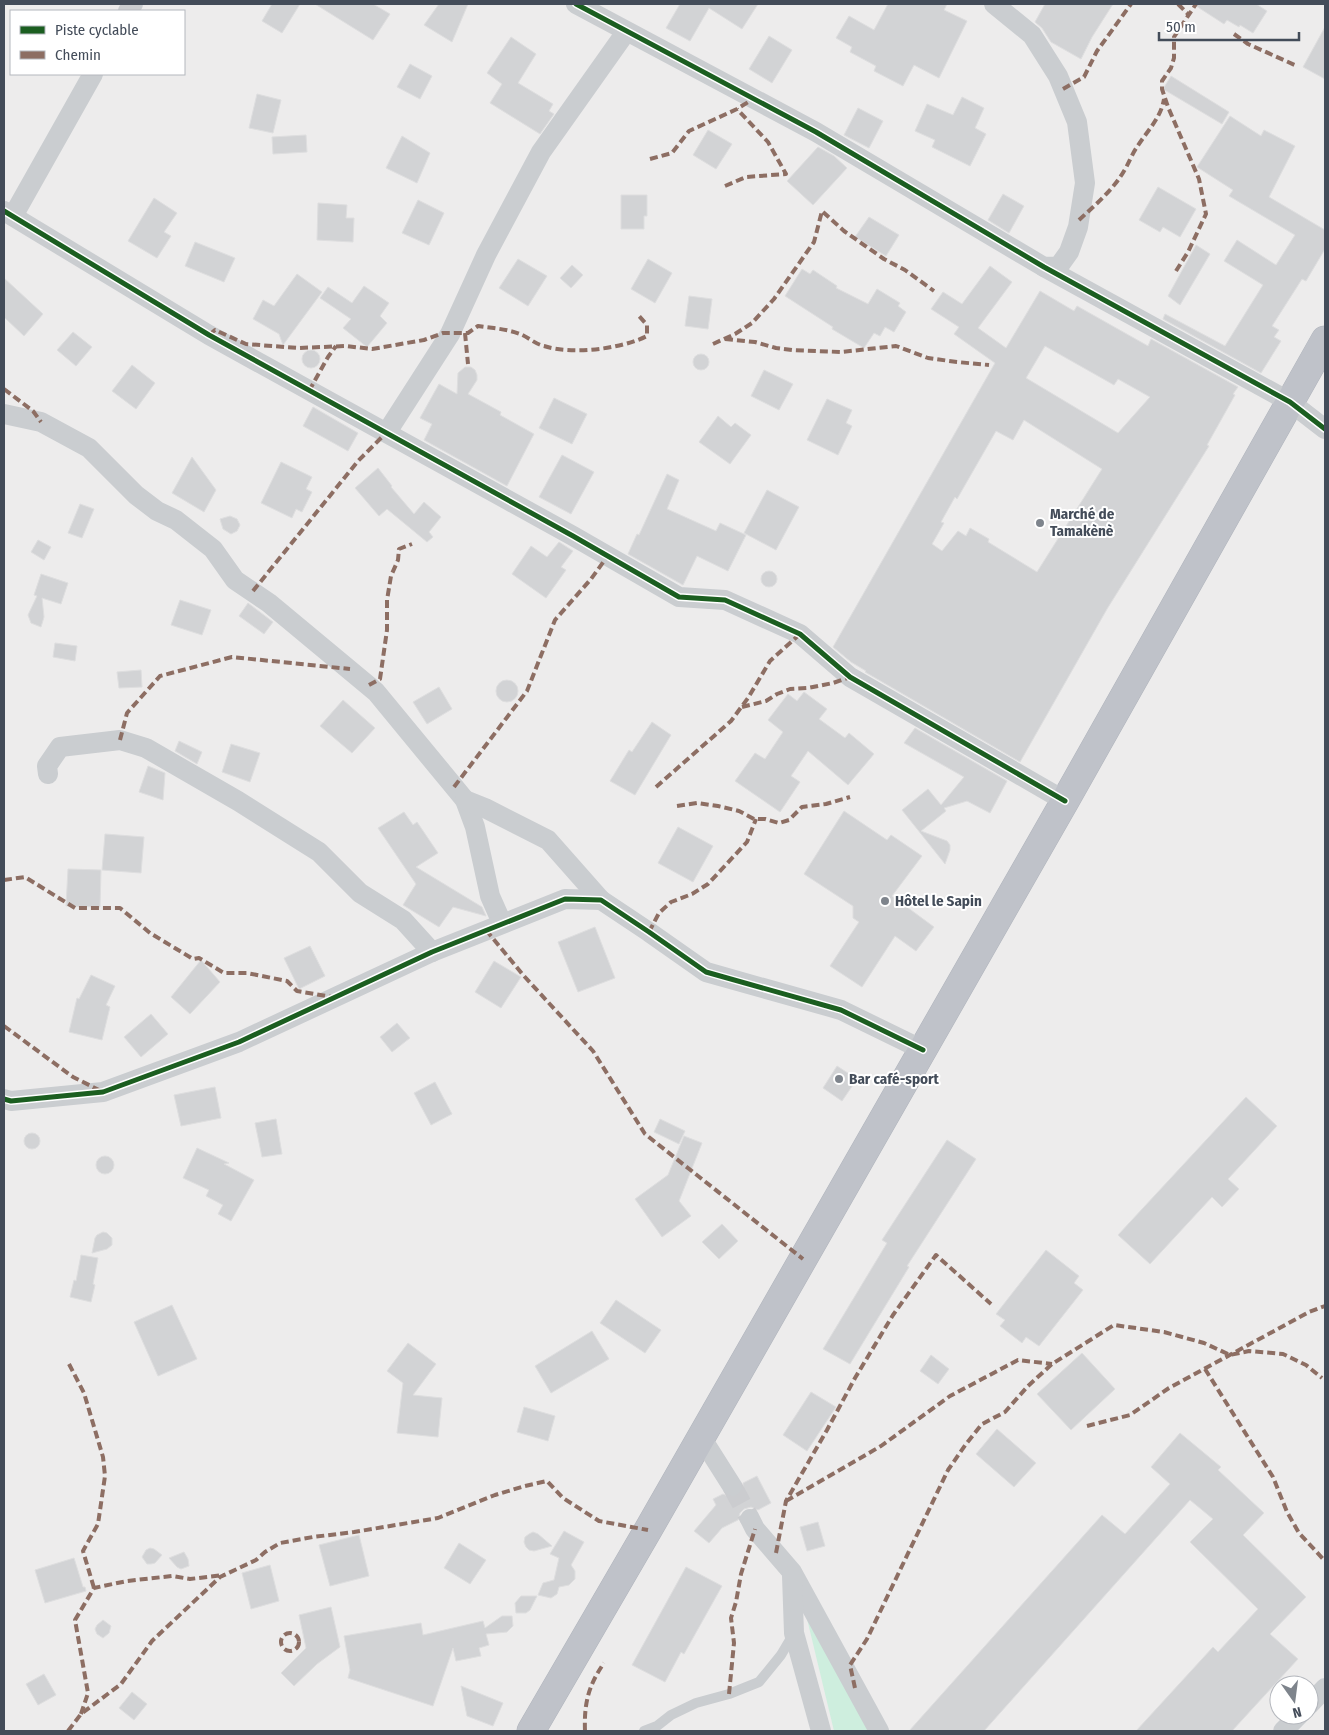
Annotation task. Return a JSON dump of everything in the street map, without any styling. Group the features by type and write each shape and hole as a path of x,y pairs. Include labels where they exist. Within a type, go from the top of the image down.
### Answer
{"highway":[{"path":"531,1731 1066,801 1325,340"}],"street":[{"path":"576,4 816,132 1044,267 1290,402 1325,428"},
{"path":"994,4 1032,36 1058,76 1077,122 1084,183 1078,227 1068,252 1059,266 1044,267"},
{"path":"387,432 450,334 486,256 541,152 626,32"},
{"path":"92,75 8,214 209,335 387,432 679,597 725,600 800,634 850,677 1066,801"},
{"path":"4,414 41,422 89,448 136,495 157,511 196,533 213,549 235,580 269,603 376,692 465,800 475,827 490,896 502,923"},
{"path":"48,774 47,766 60,747 120,740 146,748 238,801 319,852 360,893 403,920 432,952"},
{"path":"465,800 548,840 601,900 706,972 841,1010 923,1050"},
{"path":"4,1099 10,1101 103,1092 239,1042 432,952 502,923 565,899 601,900"},
{"path":"701,1437 732,1486"},
{"path":"750,1519 755,1530 792,1572 879,1731"},
{"path":"792,1572 794,1632 821,1731"}],"lane":[{"path":"644,1731 657,1726 671,1714 758,1682 781,1655 794,1632"}],"green space":[{"path":"802,1598 870,1731 834,1731"}],"building":[{"path":"272,4 300,4 282,33 262,21"},
{"path":"315,4 373,4 390,14 373,40"},
{"path":"439,4 468,4 452,42 424,25"},
{"path":"680,4 758,4 742,29 709,8 690,41 666,28"},
{"path":"888,4 947,4 944,10 967,21 939,78 914,65 903,86 874,71 876,66 850,52 852,47 836,38 849,16 874,30"},
{"path":"1045,4 1113,4 1092,37 1081,59 1051,42 1042,28 1035,22"},
{"path":"1193,4 1256,4 1267,11 1253,33 1227,20 1224,24"},
{"path":"1325,27 1325,79 1303,67"},
{"path":"769,36 792,50 772,83 749,69"},
{"path":"511,37 536,54 518,83 553,104 549,111 554,114 540,134 490,103 502,84 487,73"},
{"path":"410,64 432,76 420,99 397,87"},
{"path":"1171,76 1229,112 1222,124 1163,89"},
{"path":"257,94 281,100 273,133 249,128"},
{"path":"962,97 984,108 975,128 986,134 970,166 932,147 935,140 915,131 927,104 953,115"},
{"path":"858,108 883,121 869,148 844,135"},
{"path":"1230,116 1261,136 1264,130 1295,146 1269,197 1325,230 1325,249 1306,281 1302,279 1272,326 1279,330 1274,337 1281,341 1261,373 1163,319 1165,314 1225,346 1263,285 1224,261 1237,240 1276,265 1295,235 1229,196 1233,190 1197,167"},
{"path":"708,130 732,144 716,169 693,155"},
{"path":"306,135 307,152 273,154 272,137"},
{"path":"402,136 430,153 417,183 386,168"},
{"path":"818,147 834,156 847,168 813,205 787,181"},
{"path":"1158,187 1196,209 1180,237 1163,227 1160,232 1139,220"},
{"path":"1003,194 1024,206 1009,233 988,220"},
{"path":"621,195 647,195 647,216 644,216 644,229 621,229"},
{"path":"154,198 177,213 164,232 171,236 157,258 128,241"},
{"path":"418,200 444,213 429,245 402,233"},
{"path":"318,203 347,205 346,218 354,218 353,242 317,240"},
{"path":"869,217 899,235 886,256 855,237"},
{"path":"195,242 235,258 224,282 185,266"},
{"path":"1196,245 1210,254 1180,305 1168,296"},
{"path":"518,259 547,276 528,306 499,288"},
{"path":"648,259 672,273 655,303 631,289"},
{"path":"572,265 583,275 571,288 560,278"},
{"path":"990,266 1012,282 978,328 1006,348 1040,291 1074,311 1077,306 1148,346 1151,339 1238,387 1207,445 1209,446 1107,609 1020,762 865,672 833,647 995,363 954,334 959,327 931,309 943,292 962,304","holes":["1045,346 1114,385 1118,379 1150,397 1118,433 1026,378","1024,420 1102,469 1037,572 988,542 989,539 970,528 966,536 958,531 942,551 932,544 944,523 941,522 955,497 957,499 996,431 1013,440"]},
{"path":"802,269 810,274 813,270 837,286 836,288 868,304 877,289 900,303 898,306 906,312 894,332 885,327 880,336 874,333 864,348 832,329 833,327 785,296"},
{"path":"297,274 322,292 283,345 279,334 253,319 263,300 274,306"},
{"path":"4,278 43,314 24,336 4,317"},
{"path":"364,286 389,303 380,316 387,323 367,347 343,328 351,319 320,298 328,287 352,303"},
{"path":"689,296 712,299 708,329 685,326"},
{"path":"73,332 92,347 76,366 57,350"},
{"path":"311,350 317,353 320,359 317,365 311,368 305,365 302,359 305,353"},
{"path":"698,354 704,354 709,359 707,368 698,370 693,365 693,359"},
{"path":"132,365 155,383 136,409 112,391"},
{"path":"465,367 471,367 477,375 477,380 468,394 501,412 500,415 534,434 507,486 424,440 432,424 420,418 439,384 457,394 458,373"},
{"path":"764,370 793,384 779,410 751,396"},
{"path":"554,398 587,414 572,444 539,428"},
{"path":"827,399 852,410 846,423 852,426 838,455 807,440"},
{"path":"313,407 358,433 348,451 303,426"},
{"path":"718,416 731,427 735,423 751,435 730,464 699,442"},
{"path":"562,455 594,472 571,514 539,497"},
{"path":"192,457 216,490 204,512 172,493"},
{"path":"281,462 312,477 306,489 312,492 302,512 296,509 292,518 261,503"},
{"path":"378,468 414,514 424,502 441,517 429,532 433,537 427,542 387,509 379,516 355,488"},
{"path":"667,474 679,480 667,509 716,531 720,523 746,535 728,571 697,556 683,585 628,554 637,534 639,535"},
{"path":"767,490 799,507 776,550 744,533"},
{"path":"80,504 94,509 82,538 68,533"},
{"path":"230,516 237,519 240,525 237,531 231,534 223,529 220,519"},
{"path":"38,540 51,547 44,560 31,552"},
{"path":"559,542 573,551 561,567 566,570 546,598 512,574 531,546 547,557"},
{"path":"769,571 775,573 777,579 775,585 769,587 763,585 761,579 763,573"},
{"path":"41,574 68,583 61,604 42,598 44,617 41,627 31,623 28,615 37,596 34,595"},
{"path":"180,600 211,610 202,635 171,625"},
{"path":"248,603 273,622 264,634 239,616"},
{"path":"55,643 77,646 75,661 53,657"},
{"path":"141,670 142,687 119,688 117,672"},
{"path":"507,680 517,687 518,691 511,701 507,702 497,695 496,691 503,681"},
{"path":"439,687 452,709 427,724 413,702"},
{"path":"804,692 827,709 819,719 845,738 849,733 874,754 848,785 808,751 791,776 800,782 780,812 735,781 755,753 765,759 783,732 768,720 788,694 797,701"},
{"path":"343,700 375,728 352,753 320,726"},
{"path":"652,722 671,735 635,795 610,781 629,750 632,752"},
{"path":"915,728 1007,781 990,813 967,801 944,808 946,811 921,831 947,841 950,845 945,864 902,810 928,789 941,805 964,777 904,743"},
{"path":"179,741 202,752 197,764 175,751"},
{"path":"231,744 260,753 250,782 222,772"},
{"path":"148,766 165,773 163,800 139,792"},
{"path":"844,811 887,840 891,835 922,856 892,896 934,927 916,951 895,936 862,987 830,966 859,922 853,918 853,906 804,874"},
{"path":"404,812 413,825 417,822 438,853 416,867 482,907 486,916 453,907 439,927 403,905 416,884 378,828"},
{"path":"678,827 713,846 693,882 658,863"},
{"path":"105,834 144,837 141,873 102,870"},
{"path":"68,869 101,870 100,907 66,906"},
{"path":"595,927 615,978 578,992 558,942"},
{"path":"310,946 325,976 299,989 284,958"},
{"path":"201,960 220,982 190,1014 171,997"},
{"path":"494,961 521,977 501,1008 475,992"},
{"path":"91,975 115,986 106,1005 110,1007 102,1040 69,1032 77,998 79,999"},
{"path":"151,1014 168,1034 141,1057 124,1037"},
{"path":"397,1023 410,1038 392,1052 380,1037"},
{"path":"837,1066 857,1079 842,1101 823,1088"},
{"path":"435,1082 452,1114 431,1125 414,1093"},
{"path":"215,1087 221,1118 181,1126 174,1095"},
{"path":"1246,1097 1277,1126 1228,1179 1239,1189 1222,1207 1212,1197 1150,1264 1118,1235"},
{"path":"276,1119 282,1154 262,1157 255,1123"},
{"path":"660,1119 685,1131 679,1144 654,1132"},
{"path":"32,1133 38,1135 40,1141 38,1147 32,1149 26,1147 24,1141 26,1135"},
{"path":"684,1136 702,1143 679,1201 691,1216 662,1237 635,1199 668,1175"},
{"path":"947,1140 976,1159 907,1266 909,1267 850,1364 823,1349 887,1243 882,1240"},
{"path":"197,1148 229,1163 224,1164 254,1180 231,1221 218,1214 223,1205 206,1196 209,1190 183,1178"},
{"path":"105,1156 111,1159 114,1165 111,1171 105,1174 99,1171 96,1165 99,1159"},
{"path":"722,1224 738,1241 719,1259 702,1242"},
{"path":"103,1232 112,1238 112,1245 107,1249 92,1253 95,1238"},
{"path":"1046,1250 1079,1276 1074,1283 1083,1290 1039,1346 1026,1337 1022,1343 1000,1326 1005,1320 996,1314"},
{"path":"81,1255 98,1258 91,1302 70,1297 74,1280 76,1281"},
{"path":"616,1300 661,1330 645,1353 600,1323"},
{"path":"172,1305 197,1359 158,1376 134,1322"},
{"path":"592,1331 609,1359 551,1393 535,1366"},
{"path":"408,1343 436,1364 413,1395 442,1398 438,1437 397,1433 403,1383 387,1371"},
{"path":"1082,1353 1115,1389 1071,1430 1037,1394"},
{"path":"931,1355 949,1369 938,1384 920,1371"},
{"path":"811,1392 836,1407 807,1451 783,1435"},
{"path":"524,1407 555,1416 548,1441 517,1432"},
{"path":"997,1429 1036,1463 1014,1487 976,1454"},
{"path":"1180,1433 1221,1467 1218,1470 1264,1513 1243,1535 1306,1597 1270,1634 1298,1659 1283,1675 1269,1675 1269,1691 1232,1731 1136,1731 1213,1647 1218,1652 1258,1609 1190,1542 1213,1519 1190,1500 984,1731 909,1731 1102,1515 1125,1534 1170,1484 1151,1467"},
{"path":"757,1476 771,1503 758,1510 751,1507 744,1509 740,1513 738,1520 722,1528 709,1543 694,1531 716,1505 713,1499 723,1494 732,1498 738,1496 743,1491 743,1483"},
{"path":"818,1522 825,1546 807,1551 800,1527"},
{"path":"564,1531 584,1542 571,1565 575,1571 575,1579 569,1585 559,1587 557,1594 551,1598 538,1595 543,1583 554,1580 559,1558 550,1554"},
{"path":"533,1532 552,1546 534,1551 529,1550 524,1542 525,1537"},
{"path":"359,1535 369,1576 330,1586 319,1545"},
{"path":"459,1543 486,1560 470,1584 444,1568"},
{"path":"150,1548 162,1555 155,1563 147,1564 142,1557 146,1550"},
{"path":"184,1552 189,1566 181,1569 169,1558"},
{"path":"74,1558 86,1591 45,1603 35,1570"},
{"path":"270,1565 279,1601 251,1609 242,1573"},
{"path":"686,1567 722,1586 684,1654 681,1652 665,1682 632,1665"},
{"path":"521,1596 537,1596 530,1610 526,1613 516,1613 515,1603"},
{"path":"331,1607 340,1647 317,1664 294,1686 281,1673 306,1648 299,1615"},
{"path":"502,1616 512,1616 513,1626 507,1632 486,1634 489,1645 479,1648 481,1656 456,1661 453,1648 433,1706 348,1678 350,1670 344,1636 421,1623 423,1635 483,1621 485,1628"},
{"path":"103,1620 111,1626 109,1633 103,1638 97,1634 95,1629"},
{"path":"44,1674 56,1695 38,1705 26,1684"},
{"path":"461,1686 503,1703 493,1726 467,1716"},
{"path":"132,1692 147,1704 134,1720 119,1708"}],"tunnel":[{"path":"732,1486 750,1519"}],"marked path":[{"path":"1063,89 1084,77 1097,51 1131,4"},
{"path":"1178,4 1189,15"},
{"path":"1176,271 1188,252 1206,214 1199,179 1168,107 1162,89 1162,81 1171,68 1174,58 1174,37 1196,4"},
{"path":"1234,34 1248,44 1297,66"},
{"path":"650,159 672,153 689,131 737,109 753,99"},
{"path":"1079,220 1120,178 1135,150 1157,118 1164,99"},
{"path":"725,186 746,177 786,174 768,142 737,109"},
{"path":"713,344 735,334 752,323 774,299 814,242 822,211 844,231 934,291"},
{"path":"209,335 215,330 246,344 298,348 346,346 372,349 424,340 443,333 468,333 478,326 515,332 541,345 555,349 582,350 624,344 647,336 647,325 639,316"},
{"path":"465,333 468,364"},
{"path":"725,339 755,342 792,350 841,352 896,346 928,358 989,365"},
{"path":"309,391 336,346"},
{"path":"4,389 33,411 41,422"},
{"path":"253,591 358,461 387,432"},
{"path":"369,685 380,679 387,630 387,600 391,576 398,560 399,549 412,544"},
{"path":"454,787 527,691 555,620 591,579 607,557"},
{"path":"656,787 731,721 748,698 770,661 800,634"},
{"path":"120,740 127,713 160,676 232,657 350,669"},
{"path":"742,707 766,701 790,689 808,688 850,677"},
{"path":"677,806 697,803 718,806 739,811 754,819 765,819 779,823 789,820 802,807 826,804 850,797"},
{"path":"649,932 659,913 671,902 692,894 708,884 747,842 756,819"},
{"path":"4,880 25,877 75,908 120,908 150,933 193,959 199,958 224,973 247,973 287,981 297,991 332,997"},
{"path":"486,930 524,976 593,1051 645,1134 803,1259"},
{"path":"4,1026 73,1077 101,1091"},
{"path":"776,1553 786,1501 855,1378 893,1315 936,1255 991,1304"},
{"path":"1087,1426 1130,1415 1169,1388 1309,1312 1325,1306"},
{"path":"855,1688 850,1665 867,1639 948,1470 982,1424 1005,1412 1028,1386 1052,1364 1114,1325 1164,1332 1204,1343 1230,1355 1249,1351 1283,1354 1306,1365 1322,1378"},
{"path":"786,1501 881,1446 950,1396 1018,1360 1052,1364"},
{"path":"69,1364 84,1393 103,1457 105,1476 98,1524 83,1551 94,1588"},
{"path":"1205,1369 1273,1477 1287,1512 1299,1533 1325,1561"},
{"path":"68,1731 81,1714 121,1684 152,1641 220,1577 256,1560 280,1543 438,1518 495,1495 547,1481 563,1498 599,1521 648,1530"},
{"path":"729,1694 734,1643 731,1618 741,1574 755,1529"},
{"path":"81,1714 88,1693 75,1620 94,1588 127,1581 172,1576 190,1579 224,1575"},
{"path":"290,1633 296,1636 299,1642 296,1648 290,1651 284,1648 281,1642 284,1636 290,1633"},
{"path":"585,1731 585,1712 588,1695 604,1663"}],"cycle path":[{"path":"576,4 816,132 1044,267 1290,402 1325,429"},
{"path":"4,211 209,335 573,536 679,597 725,600 800,634 850,677 1065,801"},
{"path":"4,1099 11,1101 103,1092 239,1042 432,952 565,899 601,900 706,972 841,1010 923,1050"}],"place":[{"name":"Marché de Tamakènè","path":"1040,523"},
{"name":"Hôtel le Sapin","path":"885,901"},
{"name":"Bar café-sport","path":"839,1079"}]}
